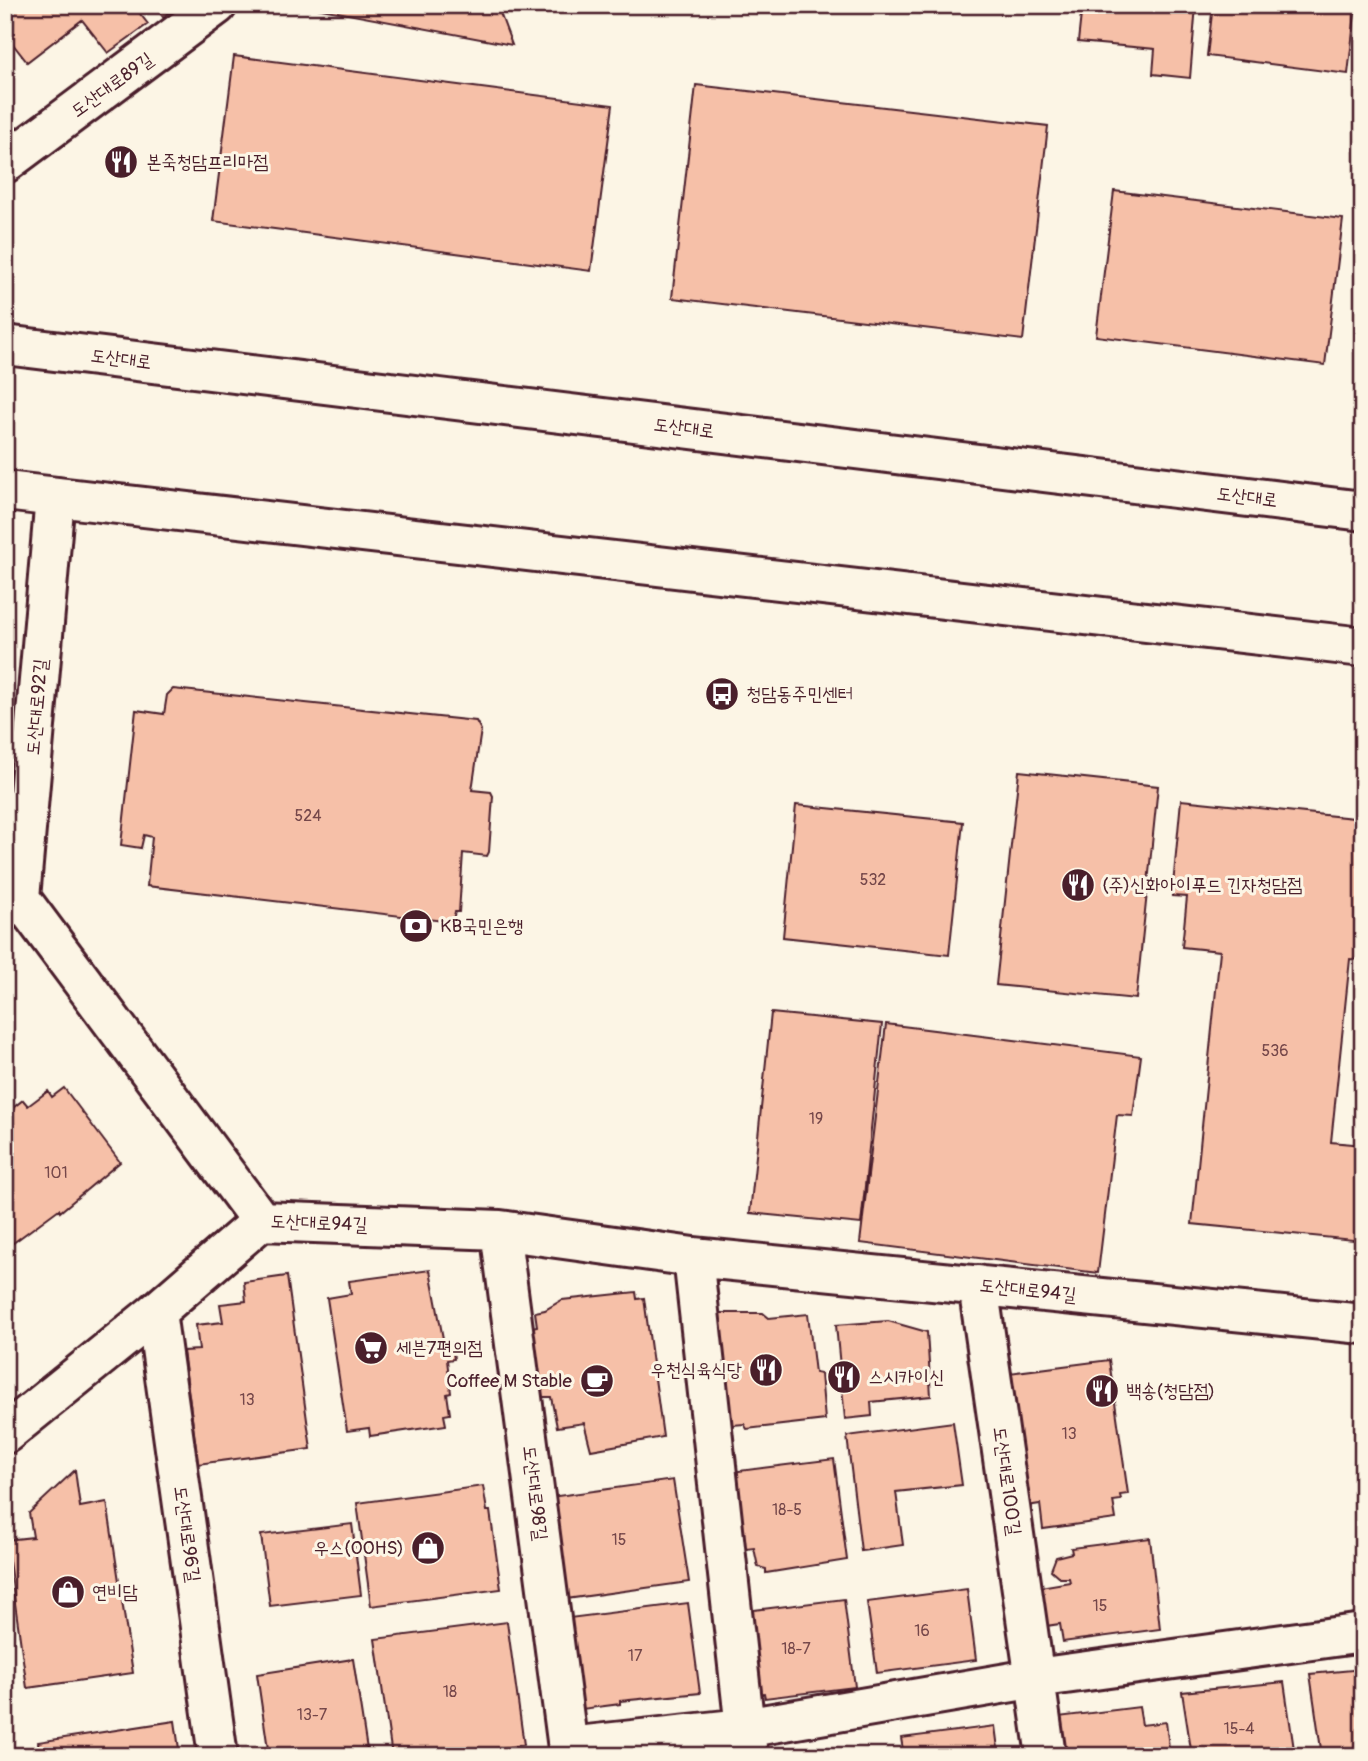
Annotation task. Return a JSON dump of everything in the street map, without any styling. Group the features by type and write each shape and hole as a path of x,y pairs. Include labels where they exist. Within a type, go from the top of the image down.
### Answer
{"street":[{"name":"도산대로89길","path":"5,163 217,5"},
{"name":"도산대로","path":"5,345 1363,511"},
{"path":"5,491 1363,647"},
{"name":"도산대로92길","path":"13,904 55,497"},
{"name":"도산대로94길","path":"13,904 261,1221 500,1230 693,1257 1363,1324"},
{"path":"5,1434 156,1312 261,1221"},
{"name":"도산대로98길","path":"500,1230 569,1751"},
{"path":"693,1257 746,1742"},
{"name":"도산대로100길","path":"978,1284 1046,1756"},
{"name":"도산대로96길","path":"156,1312 218,1756"},
{"path":"569,1751 746,1742 1036,1678 1363,1633"}],"building":[{"path":"5,5 133,5 148,24 108,53 82,20 27,62 5,34"},
{"path":"154,5 178,5 163,17"},
{"path":"331,5 497,5 512,45 321,9"},
{"path":"1082,5 1196,5 1190,78 1153,74 1155,49 1078,42"},
{"path":"1213,5 1356,5 1348,74 1207,56"},
{"path":"234,56 613,105 591,271 213,221"},
{"path":"696,85 1048,126 1023,340 672,298"},
{"path":"1114,191 1343,219 1325,365 1096,336"},
{"path":"173,689 476,721 481,730 472,790 491,792 493,796 489,852 487,856 463,853 459,912 455,912 452,922 147,886 152,837 144,835 141,848 121,845 136,710 164,714 167,695"},
{"path":"1019,771 1158,786 1136,999 996,985"},
{"path":"1181,800 1363,819 1363,960 1350,959 1331,1142 1363,1145 1363,1241 1192,1224 1220,951 1182,947 1187,897 1172,896"},
{"path":"796,805 963,822 949,955 783,937"},
{"path":"771,1013 882,1024 861,1224 750,1213"},
{"path":"886,1024 1141,1056 1133,1116 1117,1115 1098,1273 860,1243"},
{"path":"64,1088 120,1162 60,1212 59,1209 5,1249 5,1114 23,1100 28,1106 48,1091 52,1097"},
{"path":"430,1270 444,1344 452,1343 454,1359 447,1360 451,1393 447,1394 450,1414 444,1415 446,1425 370,1436 369,1428 347,1431 327,1298 351,1294 349,1281"},
{"path":"287,1276 311,1449 198,1464 183,1351 199,1350 196,1325 223,1322 220,1304 246,1301 244,1282"},
{"path":"636,1292 637,1299 644,1298 663,1437 591,1450 584,1423 557,1427 551,1397 542,1397 532,1327 537,1326 535,1312 545,1310 562,1300"},
{"path":"713,1313 763,1313 769,1318 808,1314 815,1373 821,1374 825,1420 747,1429 744,1424 721,1426"},
{"path":"888,1321 927,1332 931,1396 871,1402 872,1416 845,1419 836,1325"},
{"path":"1109,1360 1128,1494 1120,1495 1121,1500 1113,1501 1116,1519 1043,1529 1040,1504 1027,1506 1009,1373"},
{"path":"953,1422 962,1485 896,1492 903,1545 861,1551 847,1436"},
{"path":"834,1459 847,1560 766,1573 766,1569 758,1567 754,1548 738,1550 731,1472"},
{"path":"75,1470 80,1507 107,1502 133,1673 27,1688 6,1540 33,1537 29,1513"},
{"path":"673,1480 689,1582 566,1599 550,1497"},
{"path":"483,1486 487,1511 490,1511 501,1589 371,1606 357,1503"},
{"path":"352,1524 361,1595 270,1606 261,1535"},
{"path":"1150,1538 1160,1629 1063,1642 1060,1624 1046,1626 1040,1587 1070,1582 1069,1578 1060,1578 1051,1570 1056,1557 1072,1553 1071,1548"},
{"path":"967,1589 976,1660 877,1673 867,1602"},
{"path":"844,1599 855,1687 765,1698 764,1693 747,1695 737,1612"},
{"path":"688,1603 700,1693 620,1701 620,1704 582,1709 569,1618"},
{"path":"507,1622 524,1745 442,1756 392,1756 375,1639"},
{"path":"353,1659 368,1756 269,1756 257,1674"},
{"path":"1363,1669 1363,1756 1322,1756 1310,1674"},
{"path":"1284,1682 1295,1756 1192,1756 1182,1692"},
{"path":"1139,1707 1142,1725 1166,1722 1170,1756 1064,1756 1058,1717"},
{"path":"175,1721 180,1756 40,1756 38,1742"},
{"path":"995,1726 999,1756 904,1756 901,1738"}],"place":[{"name":"본죽청담프리마점","path":"121,162"},
{"name":"청담동주민센터","path":"722,694"},
{"name":"(주)신화아이푸드 긴자청담점","path":"1078,885"},
{"name":"KB국민은행","path":"416,926"},
{"name":"세븐7편의점","path":"371,1348"},
{"name":"우천식육식당","path":"766,1370"},
{"name":"스시카이신","path":"844,1377"},
{"name":"Coffee M Stable","path":"597,1381"},
{"name":"백송(청담점)","path":"1102,1391"},
{"name":"우스(OOHS)","path":"428,1548"},
{"name":"연비담","path":"68,1592"}]}
